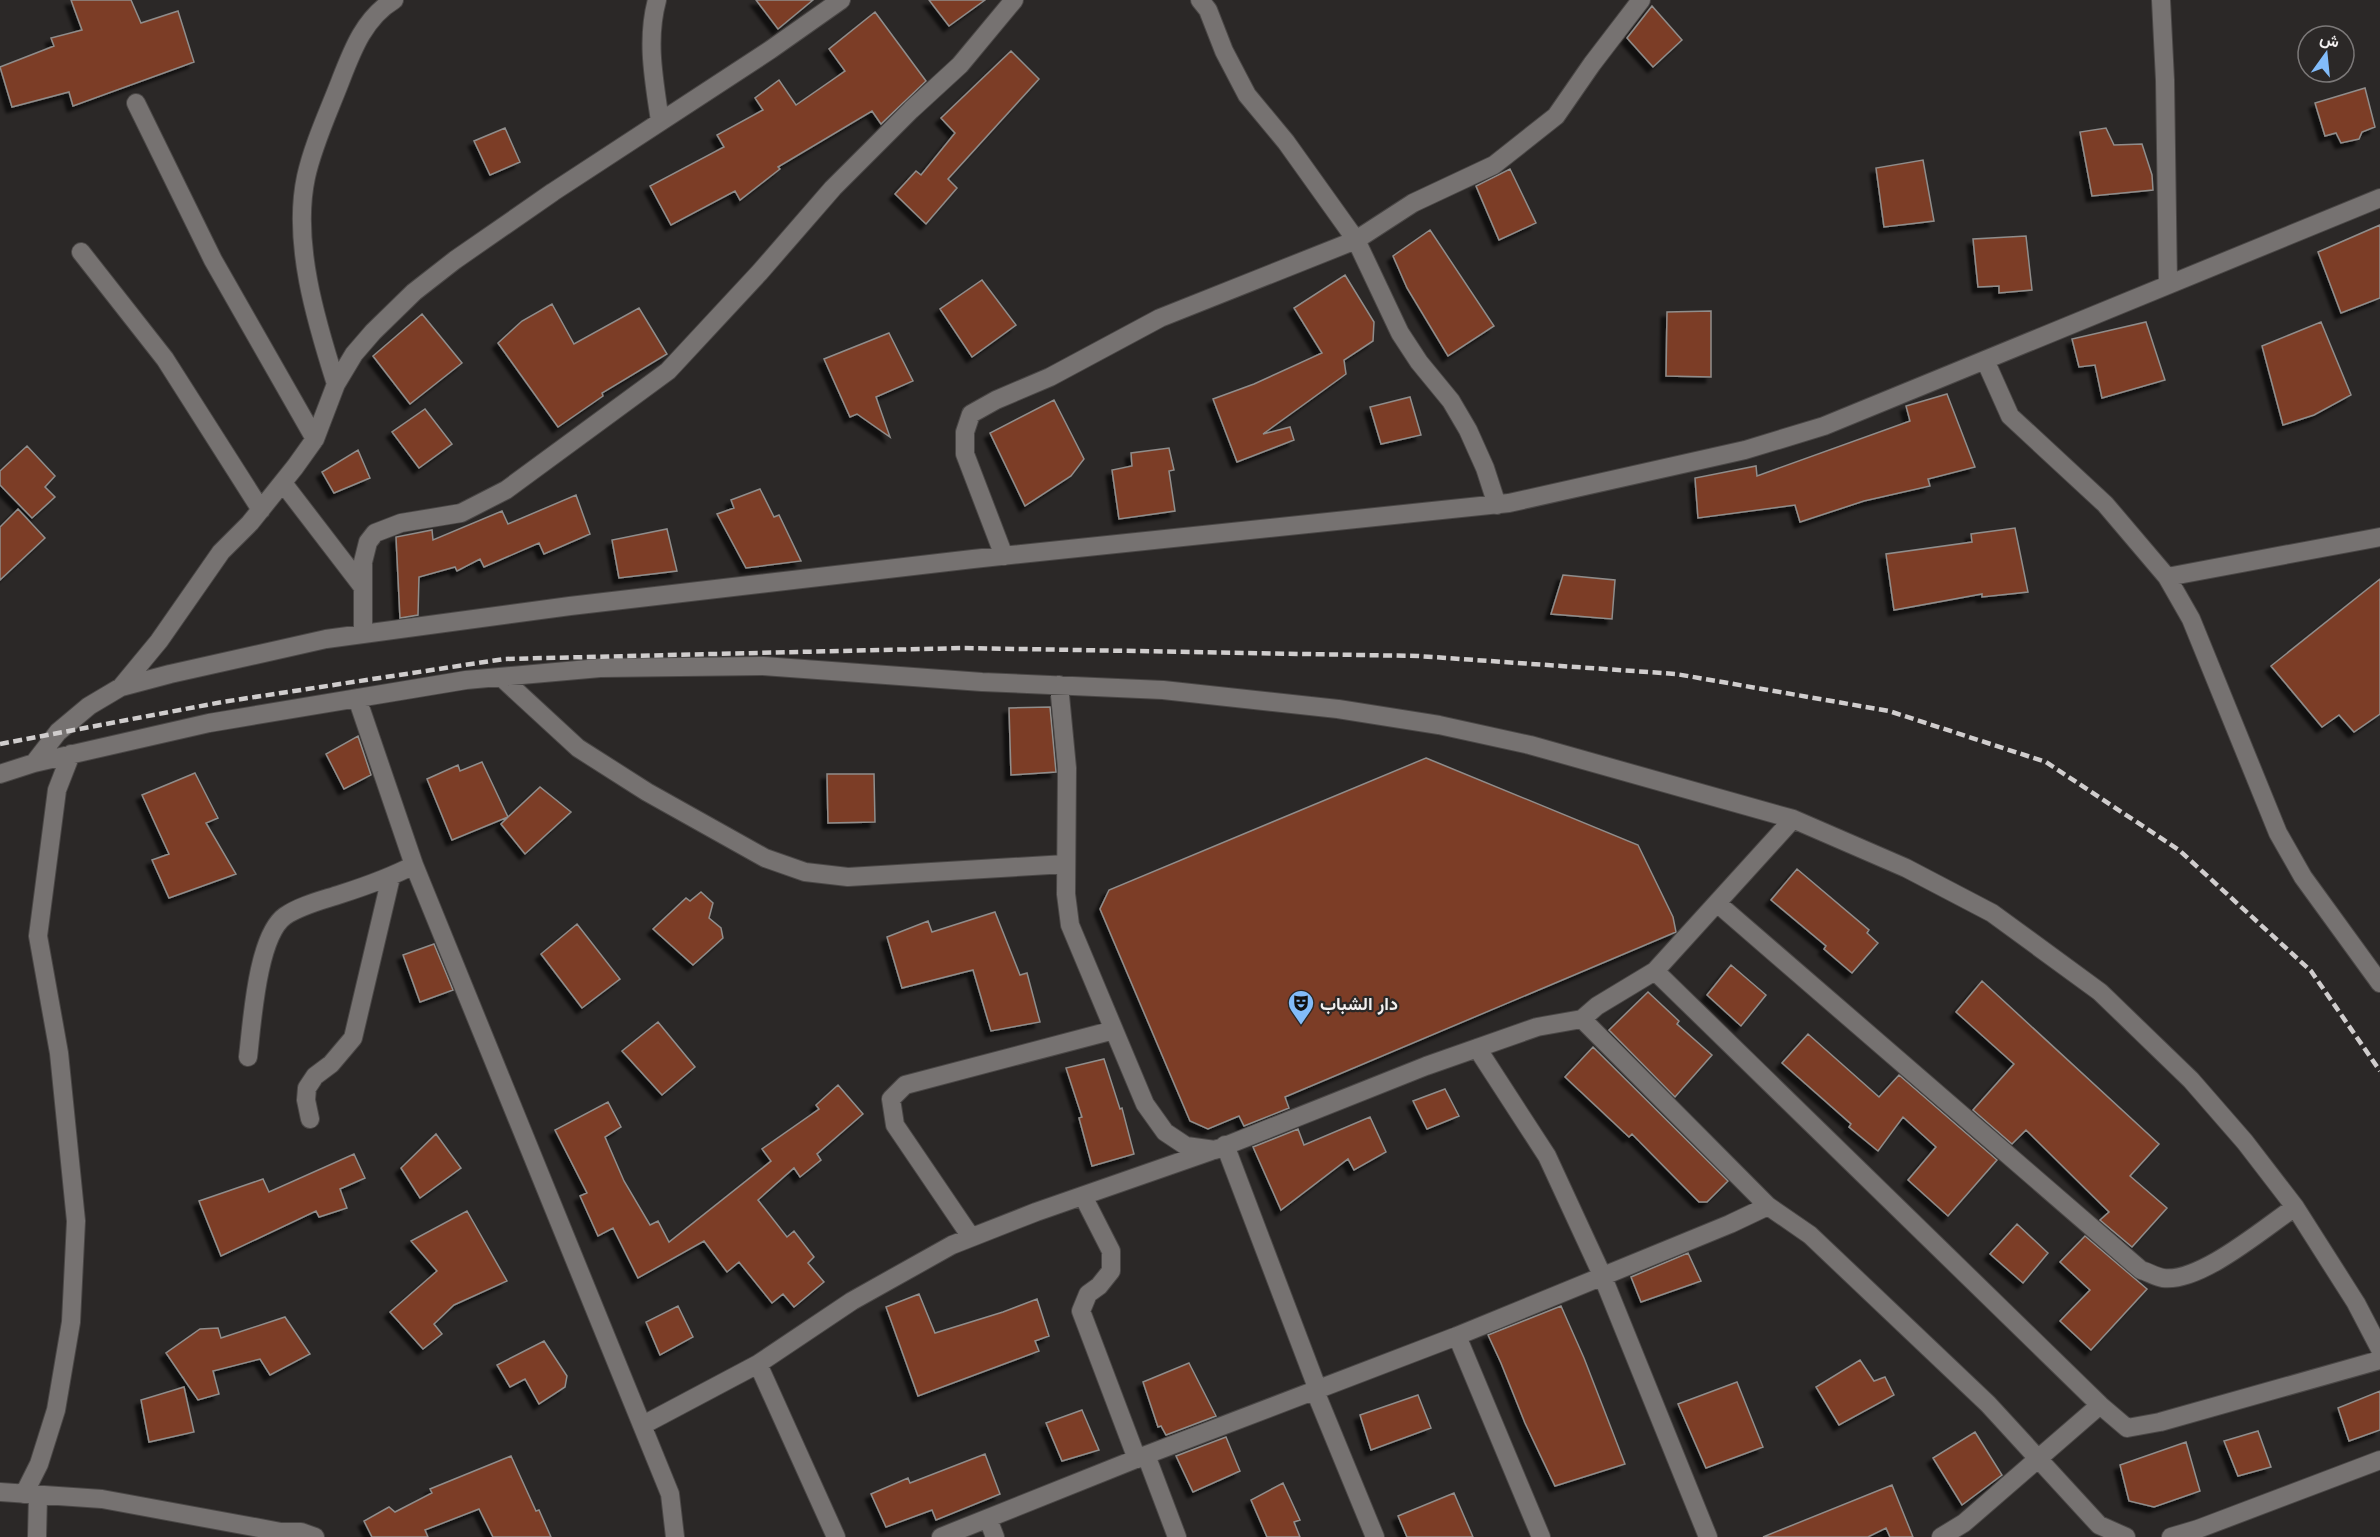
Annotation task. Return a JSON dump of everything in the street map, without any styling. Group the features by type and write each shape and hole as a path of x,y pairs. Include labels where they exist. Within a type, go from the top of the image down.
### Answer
{"street":[{"path":"336,384 318,321 306,256 302,214 306,177 358,38 382,8 394,0"},
{"path":"657,0 652,16 651,64 660,121"},
{"path":"121,687 165,633 221,552 261,510 315,439 336,384 360,347 414,292 508,223 842,0"},
{"path":"363,633 362,586 365,553 368,542 375,533 401,523 461,513 506,490 668,371 760,272 833,188 960,65 1014,0"},
{"path":"1200,0 1208,10 1224,51 1247,95 1286,142 1356,240 1400,333 1419,362 1451,401 1468,430 1485,468 1497,505"},
{"path":"1004,556 965,454 965,432 971,414 1050,376 1160,318 1356,240 1413,203 1494,165 1556,116 1592,63 1641,0"},
{"path":"2161,0 2167,150 2168,284"},
{"path":"136,103 213,260 315,439"},
{"path":"34,764 58,732 89,706 121,687 326,639 570,606 1004,556 1497,505 1745,450 1824,426 2380,198"},
{"path":"81,252 165,359 261,510"},
{"path":"1985,360 2010,416 2031,438 2105,504 2167,577 2191,619 2278,834 2303,877 2380,983"},
{"path":"283,483 362,586"},
{"path":"2167,577 2380,537"},
{"path":"0,774 71,754 209,723 466,680 600,668 763,666 982,682 1163,690 1338,709 1438,725 1530,745 1793,819 1906,868 1992,913 2100,992 2192,1080 2245,1142 2295,1207 2356,1303 2380,1349"},
{"path":"501,677 578,748 646,792 765,858 805,872 849,877 1066,864"},
{"path":"1059,685 1067,768 1066,894 1070,925 1145,1104 1165,1132 1186,1146 1220,1147"},
{"path":"357,698 414,865 670,1494 675,1537"},
{"path":"37,1537 31,1495 56,1410 71,1322 76,1221 59,1053 38,936 57,789 71,754"},
{"path":"643,1425 758,1364 852,1301 952,1245 1220,1147 1477,1048 1537,1027 1582,1019 1596,1006 1655,971 1793,819"},
{"path":"248,1057 258,973 269,940 284,917 315,902 391,877 414,865"},
{"path":"310,1119 306,1100 307,1088 315,1076 331,1064 353,1038 391,877"},
{"path":"1717,903 2141,1270 2162,1278 2184,1277 2207,1267 2295,1207"},
{"path":"1655,971 2100,1405 2127,1428 2160,1422 2380,1360"},
{"path":"1582,1019 1768,1206 1810,1235 1988,1404 2099,1525 2126,1537"},
{"path":"971,1237 895,1125 891,1099 905,1085 1114,1030"},
{"path":"1477,1048 1547,1156 1602,1275 1708,1537"},
{"path":"1220,1147 1375,1537"},
{"path":"1083,1196 1111,1251 1111,1271 1099,1286 1088,1294 1081,1311 1141,1457 1177,1537"},
{"path":"941,1537 1141,1457 1457,1336 1730,1224 1768,1206"},
{"path":"1457,1336 1541,1537"},
{"path":"758,1364 836,1537"},
{"path":"1941,1537 1964,1523 2100,1405"},
{"path":"2171,1537 2198,1529 2380,1460"},
{"path":"0,1492 102,1499 281,1532 301,1532 315,1537"},
{"path":"987,1519 995,1537"}],"building":[{"path":"71,0 131,0 141,23 178,11 194,62 73,106 69,92 12,107 0,67 54,46 51,38 82,30"},
{"path":"756,0 813,0 778,29"},
{"path":"929,0 985,0 949,26"},
{"path":"1652,6 1682,40 1653,67 1627,38"},
{"path":"875,12 926,81 881,124 872,111 778,167 780,169 740,200 735,191 671,225 650,186 724,147 717,135 763,110 755,98 779,80 796,105 845,71 829,49"},
{"path":"1011,51 1039,79 948,179 957,188 926,224 895,194 916,171 921,175 955,133 941,118"},
{"path":"2365,88 2375,127 2362,132 2359,139 2341,143 2336,133 2325,136 2315,103"},
{"path":"505,128 520,162 490,175 474,141"},
{"path":"2106,128 2114,145 2142,144 2152,175 2153,190 2092,196 2080,132"},
{"path":"1923,160 1934,221 1884,227 1876,168"},
{"path":"1510,169 1536,223 1499,240 1476,186"},
{"path":"2380,225 2380,298 2341,313 2318,252"},
{"path":"1430,230 1494,326 1448,356 1407,288 1393,256"},
{"path":"2026,236 2032,290 1999,293 1999,286 1978,287 1973,239"},
{"path":"1345,275 1374,322 1373,341 1344,360 1346,374 1263,434 1290,427 1294,440 1237,462 1213,399 1254,384 1322,353 1294,308"},
{"path":"982,280 1016,325 972,357 940,309"},
{"path":"552,304 574,344 639,308 667,354 602,393 603,396 558,427 498,343 522,321"},
{"path":"1711,311 1711,377 1666,376 1667,312"},
{"path":"422,314 462,363 410,404 373,356"},
{"path":"2146,322 2165,380 2102,398 2095,365 2079,367 2072,339"},
{"path":"2321,322 2351,395 2314,415 2283,425 2262,346"},
{"path":"889,333 913,381 876,397 890,437 857,414 850,417 824,359"},
{"path":"1947,394 1975,467 1928,479 1930,486 1864,501 1800,522 1795,505 1698,518 1695,478 1756,466 1757,476 1910,421 1906,406"},
{"path":"1410,397 1421,435 1381,444 1370,407"},
{"path":"1054,400 1084,459 1071,476 1025,506 990,433"},
{"path":"425,409 452,444 419,468 392,432"},
{"path":"27,446 55,476 45,487 55,497 32,518 0,485 0,471"},
{"path":"1169,448 1174,470 1169,471 1175,511 1119,519 1112,470 1132,466 1131,453"},
{"path":"358,450 370,478 334,493 322,472"},
{"path":"760,489 774,517 779,515 801,561 746,568 717,514 734,508 731,500"},
{"path":"576,495 590,534 544,554 539,543 484,567 480,559 457,571 455,567 419,577 418,615 400,618 396,537 432,530 433,540 502,511 508,524"},
{"path":"18,509 45,538 0,580 0,527"},
{"path":"2015,528 2028,592 1982,597 1982,594 1894,610 1886,554 1972,542 1971,534"},
{"path":"667,529 677,571 619,578 612,540"},
{"path":"1563,575 1615,580 1612,619 1551,614"},
{"path":"2380,579 2380,714 2354,732 2339,715 2322,727 2271,666"},
{"path":"1050,707 1056,772 1011,775 1009,708"},
{"path":"358,736 371,775 344,789 326,754"},
{"name":"دار الشباب","path":"1426,758 1638,845 1673,917 1676,932 1285,1097 1289,1108 1244,1126 1239,1116 1208,1129 1190,1121 1100,909 1109,890"},
{"path":"482,762 508,817 452,840 427,779 458,765 460,771"},
{"path":"195,773 218,818 206,823 236,874 169,898 152,860 169,854 142,795"},
{"path":"827,774 874,774 875,822 828,823"},
{"path":"540,787 571,812 525,854 501,824"},
{"path":"1797,869 1869,930 1867,933 1878,943 1852,973 1824,949 1826,946 1771,900"},
{"path":"701,892 713,903 709,918 721,928 723,938 693,965 653,929 686,898 690,901"},
{"path":"995,912 1020,975 1027,973 1040,1022 991,1031 973,970 902,988 887,937 928,921 932,932"},
{"path":"577,924 620,979 582,1008 541,954"},
{"path":"434,944 453,990 420,1002 403,955"},
{"path":"1731,965 1766,995 1741,1026 1707,995"},
{"path":"1982,981 2159,1144 2130,1176 2167,1208 2132,1247 2100,1220 2109,1212 2026,1130 2012,1144 1973,1110 2014,1064 1956,1012"},
{"path":"1648,992 1679,1021 1677,1024 1712,1055 1675,1097 1609,1030"},
{"path":"658,1022 695,1067 662,1095 622,1051"},
{"path":"1808,1034 1879,1097 1899,1075 1997,1160 1948,1216 1908,1180 1936,1147 1903,1117 1878,1151 1849,1127 1851,1124 1782,1063"},
{"path":"1593,1047 1728,1181 1707,1202 1699,1202 1632,1134 1629,1137 1565,1077"},
{"path":"1104,1059 1120,1109 1122,1108 1134,1154 1092,1166 1079,1118 1082,1117 1066,1068"},
{"path":"838,1085 863,1114 817,1154 821,1160 800,1177 794,1168 758,1200 787,1237 794,1231 814,1257 808,1263 824,1282 794,1307 783,1294 772,1303 739,1262 727,1272 704,1241 638,1278 613,1228 598,1236 580,1196 587,1193 555,1130 608,1102 621,1127 605,1137 624,1181 650,1225 658,1221 669,1242 771,1161 762,1149 819,1109 816,1105"},
{"path":"1445,1089 1459,1116 1427,1129 1413,1101"},
{"path":"1370,1117 1386,1152 1354,1170 1348,1159 1281,1210 1253,1147 1298,1129 1304,1145"},
{"path":"436,1134 461,1168 420,1198 401,1168"},
{"path":"354,1154 365,1178 340,1189 347,1208 319,1217 316,1211 221,1256 199,1201 263,1179 269,1192"},
{"path":"467,1211 507,1281 454,1305 434,1324 442,1334 423,1349 390,1312 437,1271 411,1241"},
{"path":"2017,1224 2048,1253 2023,1283 1990,1254"},
{"path":"2085,1236 2147,1289 2091,1350 2060,1321 2090,1290 2060,1262"},
{"path":"1688,1253 1701,1281 1641,1302 1631,1277"},
{"path":"919,1294 935,1333 1037,1299 1049,1336 1035,1341 1039,1351 918,1396 886,1307"},
{"path":"678,1306 693,1337 660,1355 646,1322"},
{"path":"1561,1306 1625,1464 1555,1486 1525,1423 1488,1335"},
{"path":"285,1317 310,1354 270,1375 260,1359 213,1371 219,1394 198,1400 166,1353 200,1329 218,1328 221,1338"},
{"path":"544,1341 567,1376 565,1387 539,1404 525,1379 510,1387 497,1365"},
{"path":"1860,1360 1874,1381 1885,1377 1894,1395 1839,1425 1816,1387"},
{"path":"1189,1363 1216,1416 1166,1435 1161,1426 1158,1427 1143,1382"},
{"path":"1737,1382 1763,1447 1706,1468 1678,1404"},
{"path":"184,1387 194,1432 149,1442 141,1400"},
{"path":"2380,1391 2380,1430 2349,1441 2338,1408"},
{"path":"1418,1395 1431,1428 1371,1450 1360,1415"},
{"path":"1082,1410 1099,1450 1062,1461 1046,1423"},
{"path":"2258,1431 2271,1467 2238,1476 2224,1441"},
{"path":"1975,1432 2002,1475 1962,1505 1933,1458"},
{"path":"1226,1437 1240,1471 1193,1492 1176,1456"},
{"path":"2186,1442 2200,1491 2154,1507 2129,1501 2120,1465"},
{"path":"985,1454 1000,1494 936,1520 932,1510 886,1527 871,1494 908,1478 910,1483"},
{"path":"511,1456 536,1511 539,1510 551,1537 493,1537 479,1509 425,1530 428,1537 372,1537 364,1521 389,1507 395,1512 432,1493 430,1489"},
{"path":"1283,1483 1300,1520 1294,1522 1300,1537 1267,1537 1251,1500"},
{"path":"1892,1485 1913,1537 1890,1537 1886,1528 1868,1537 1763,1537"},
{"path":"1454,1493 1473,1537 1407,1537 1398,1516"}],"railway":[{"path":"0,744 222,702 504,659 964,648 1418,656 1676,674 1889,711 2046,762 2179,850 2311,971 2380,1071"}],"place":[{"name":"دار الشباب","path":"1301,1026"}]}
